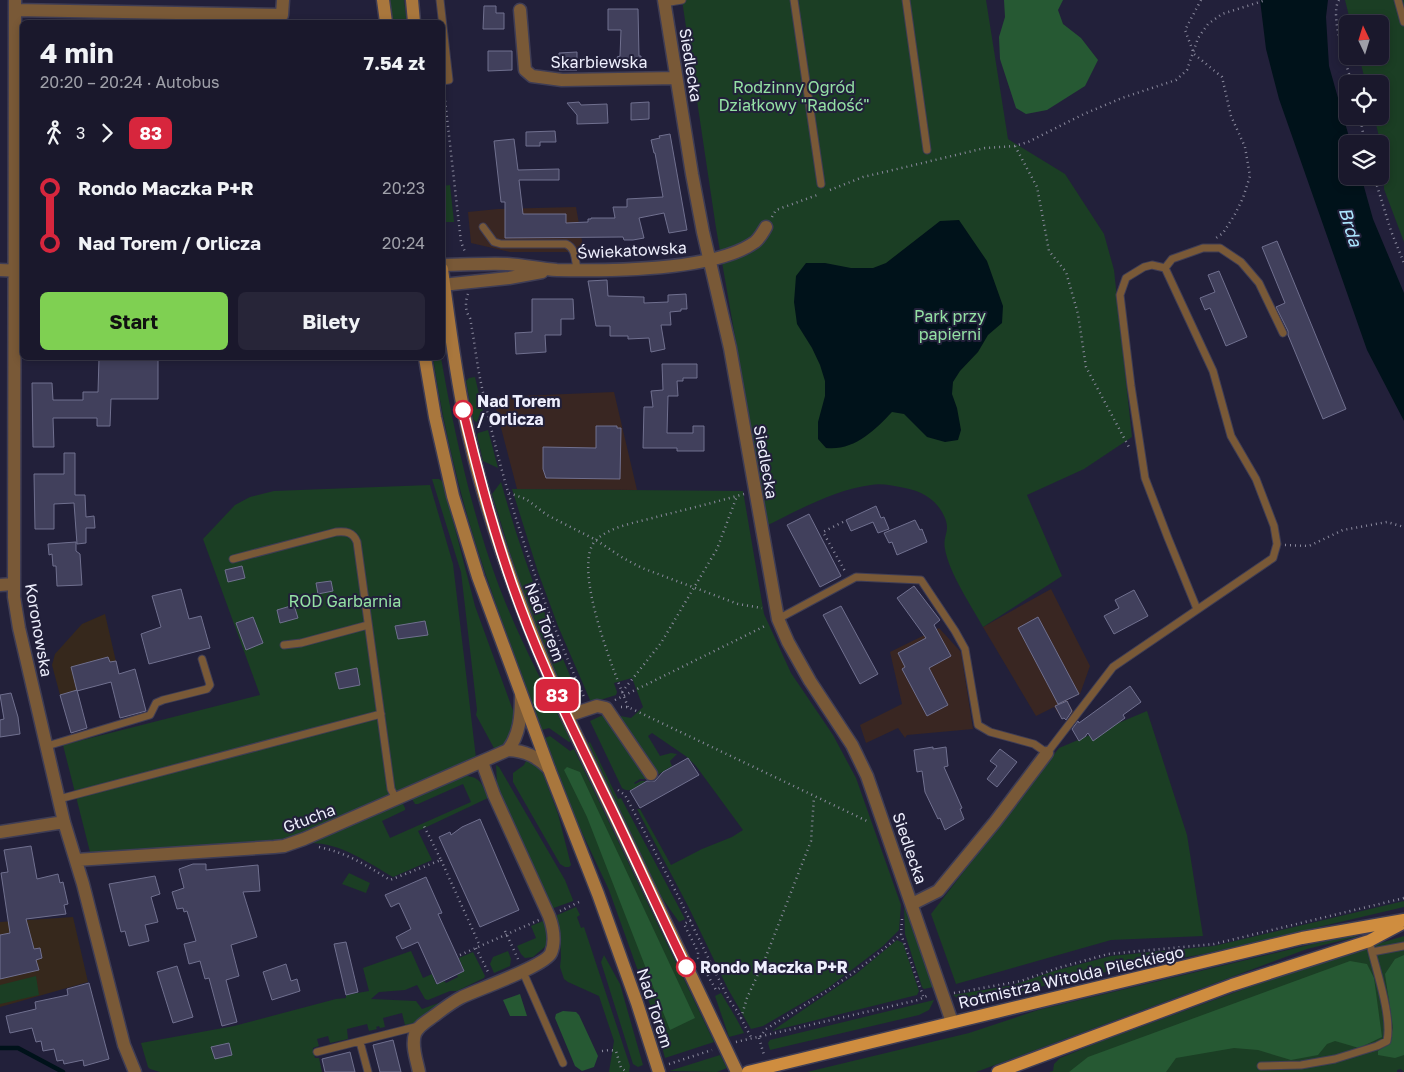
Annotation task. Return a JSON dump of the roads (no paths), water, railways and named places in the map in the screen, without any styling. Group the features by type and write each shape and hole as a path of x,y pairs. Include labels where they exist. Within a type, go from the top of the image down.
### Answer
{"main road":[{"path":"383,0 386,20"},
{"path":"412,0 414,20"},
{"name":"Nad Torem","path":"445,292 463,410 488,507 520,606 540,658 567,716 737,1072"},
{"name":"Nad Torem","path":"425,360 435,417 453,496 478,577 663,1068"},
{"name":"Rotmistrza Witolda Pileckiego","path":"748,1072 1302,938 1404,921"},
{"name":"Rotmistrza Witolda Pileckiego","path":"998,1072 1232,985 1370,946 1404,921"}],"street":[{"path":"15,5 282,15 283,0"},
{"name":"Siedlecka","path":"664,1 692,174 730,348 777,613 788,642 810,681 852,745 867,776 952,1022"},
{"name":"Koronowska","path":"15,5 18,271 14,597 19,628 64,822 76,860 124,1045 136,1072"},
{"name":"Skarbiewska","path":"520,10 525,70 532,76 562,80 676,78"},
{"name":"Świekatowska","path":"445,265 508,264 556,270 577,270 644,268 710,260 742,250 757,241 766,226"},
{"path":"0,270 18,271"},
{"name":"Świekatowska","path":"445,285 509,278 556,270"},
{"path":"0,585 14,584"},
{"path":"522,696 517,735 508,750 533,755 541,760 549,769"},
{"path":"567,716 602,706 610,712 651,774"},
{"name":"Głucha","path":"76,860 284,846 508,750"},
{"name":"Siedlecka","path":"911,901 938,891 995,822 1047,752"},
{"path":"419,1072 414,1039 415,1032 420,1026 451,1003 493,983 523,972 548,958 552,952 553,928 549,916 494,795 482,762"},
{"path":"0,832 64,822"}],"lane":[{"path":"440,0 442,20"},
{"path":"664,1 682,0"},
{"path":"794,0 821,184"},
{"path":"906,0 927,150"},
{"path":"1398,0 1404,22"},
{"path":"445,44 449,80 445,82"},
{"path":"483,227 494,242 501,244 566,244 571,246 574,251 577,270"},
{"path":"1165,268 1172,259 1203,248 1220,248 1241,262 1259,283 1283,333"},
{"path":"1165,268 1152,265 1144,267 1126,278 1120,294 1145,478 1197,609"},
{"path":"777,613 856,576 921,580 965,649 978,725 990,732 1034,744 1047,752 1113,667 1273,558 1277,544 1274,526 1256,479 1231,436 1213,371 1165,268"},
{"path":"233,559 336,532 350,533 354,537 357,542 391,789 396,799"},
{"path":"284,645 301,643 368,625"},
{"path":"46,746 150,715 156,703 207,689 210,684 202,658"},
{"path":"59,799 381,714"},
{"path":"1261,1066 1301,1066 1335,1059 1387,1041 1384,1000 1370,946 1404,946"},
{"path":"523,972 563,1063"},
{"path":"318,1052 420,1026"},
{"path":"360,1042 368,1072"}],"water":[{"name":"Brda","path":"1260,0 1328,0 1326,17 1329,66 1339,101 1339,125 1346,125 1348,135 1339,135 1339,185 1364,185 1373,219 1404,293 1404,421 1367,350 1279,99 1266,49"},
{"path":"959,220 987,261 1003,306 1002,323 988,335 978,352 960,371 953,382 952,394 961,430 958,440 945,442 927,437 904,414 892,412 871,433 854,443 836,448 826,448 818,439 818,422 825,396 825,381 812,348 797,324 794,302 796,276 806,263 825,263 851,268 873,268 886,263 940,221"}],"waterway":[{"path":"0,1048 18,1048 63,1072"}],"place":[{"name":"Nad Torem / Orlicza","path":"463,410"},
{"name":"Rondo Maczka P+R","path":"686,967"}],"park label":[{"name":"Rodzinny Ogród Działkowy \"Radość\"","path":"794,96"},
{"name":"Park przy papierni","path":"950,325"},
{"name":"ROD Garbarnia","path":"345,601"}]}
